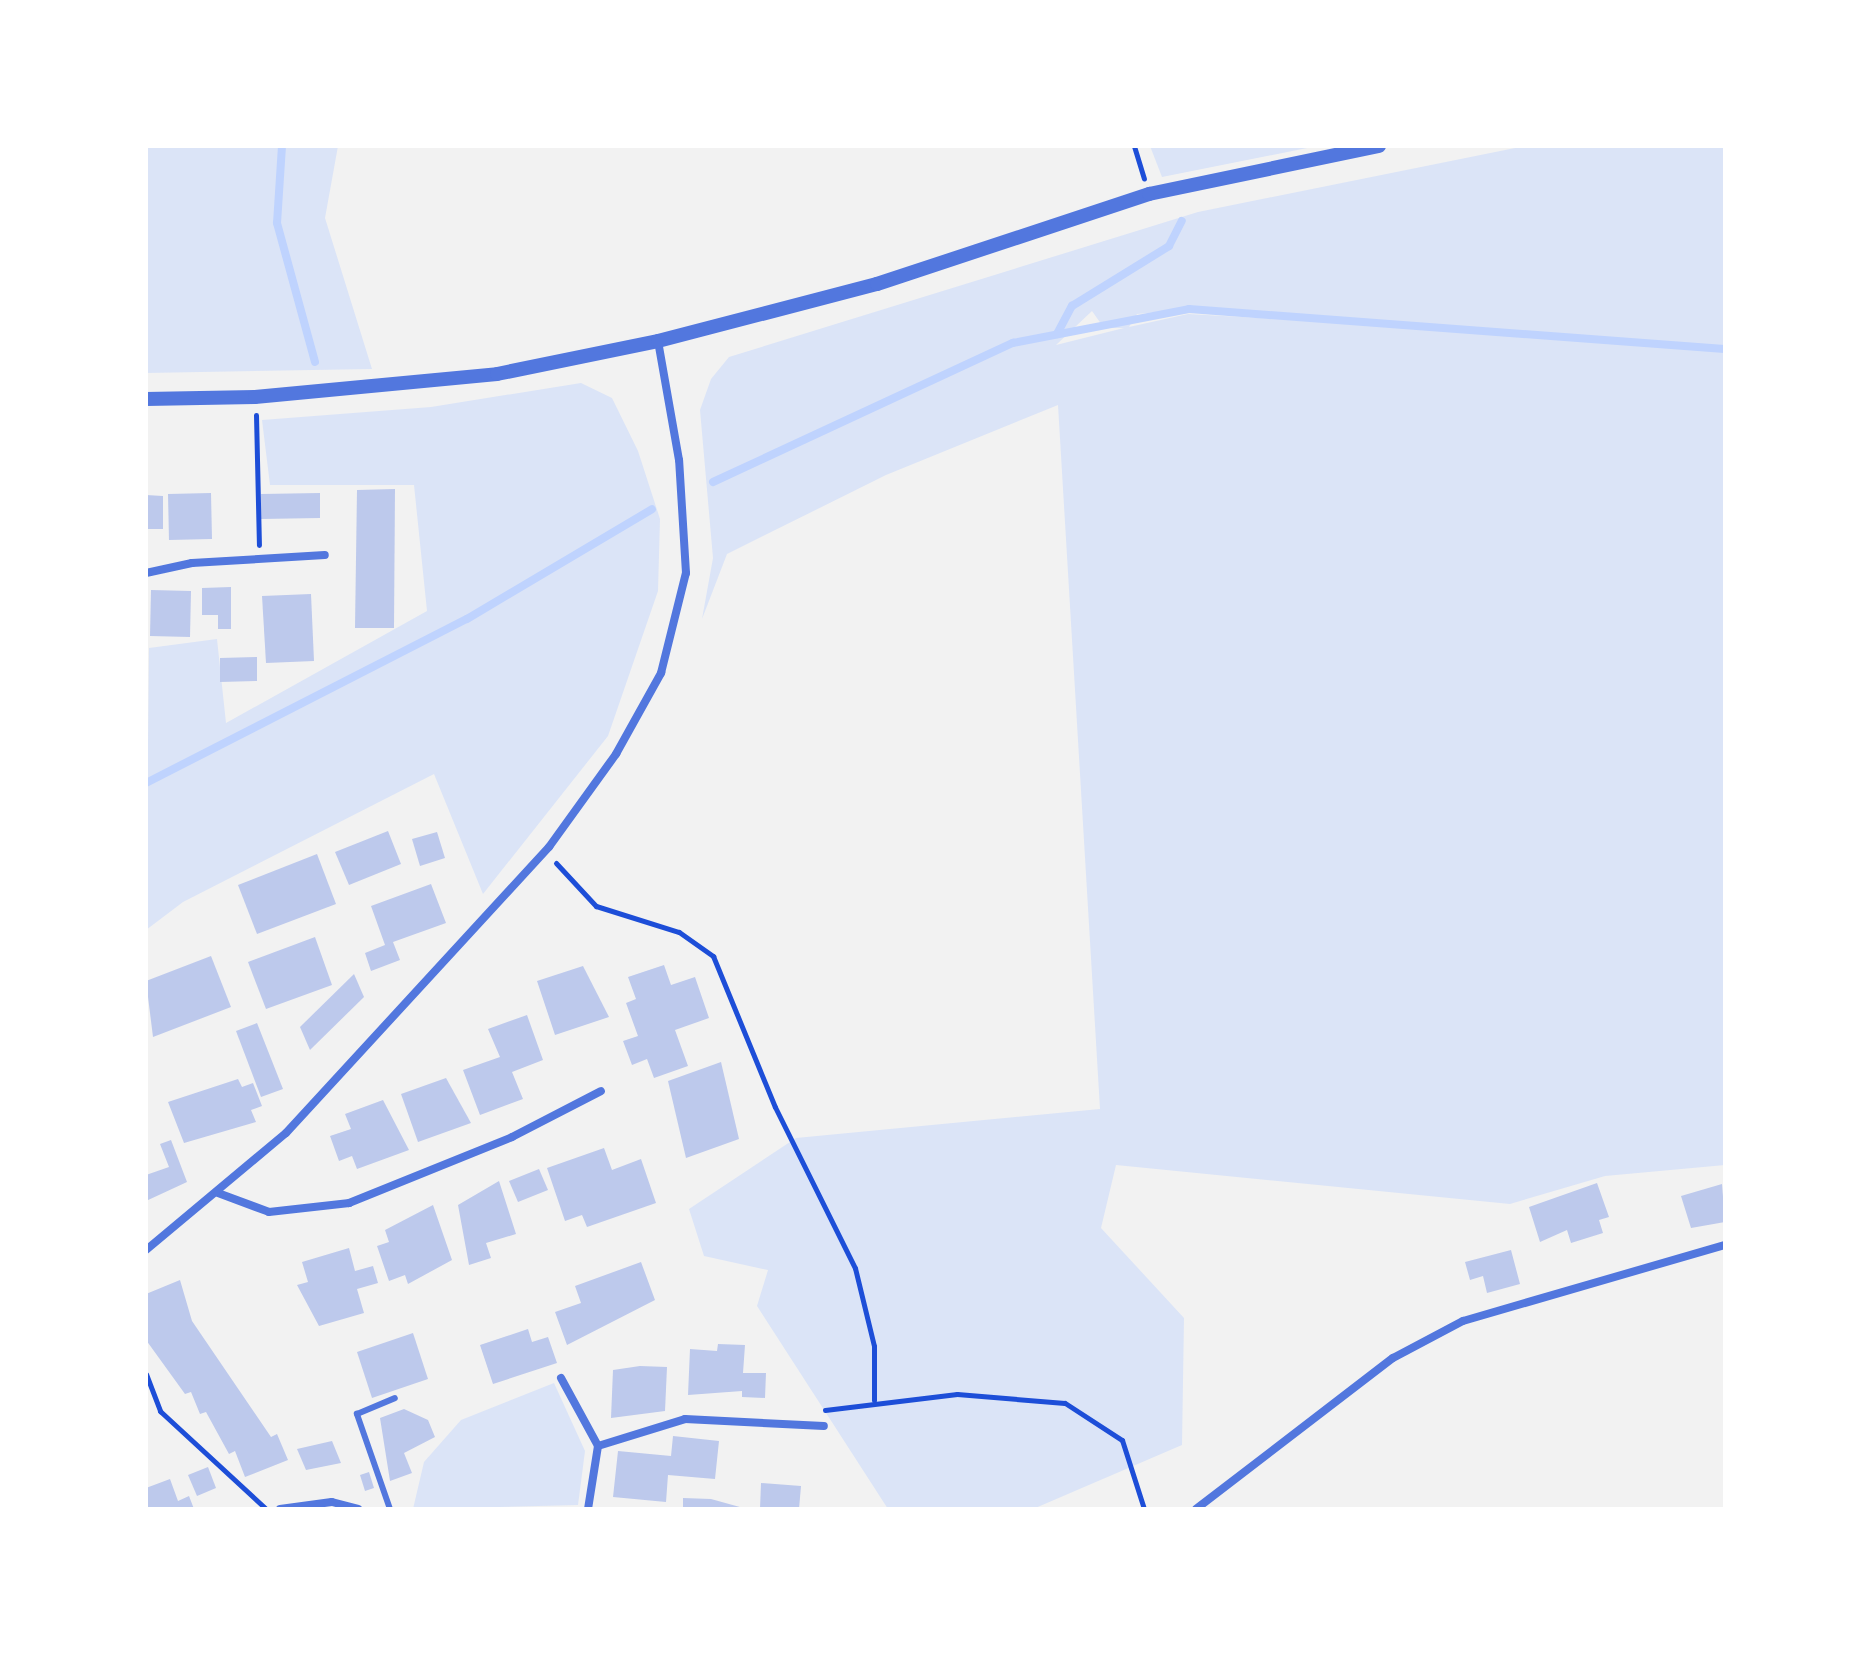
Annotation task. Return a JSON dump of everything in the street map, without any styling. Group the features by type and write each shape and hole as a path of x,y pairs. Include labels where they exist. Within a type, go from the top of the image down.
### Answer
{"street":[{"path":"146,399 255,397 497,374 658,341 877,284 1149,194 1379,146"},
{"path":"146,1250 218,1193 286,1133 549,847 616,754 661,673 686,573 679,460 658,341"},
{"path":"146,573 260,558 325,555"},
{"path":"218,1193 269,1212 349,1203 512,1137 601,1091"},
{"path":"1196,1509 1393,1358 1463,1321 1725,1245"},
{"path":"561,1378 598,1446 588,1509"},
{"path":"598,1446 685,1419 824,1426"},
{"path":"280,1509 332,1502 358,1509"}],"lane":[{"path":"390,1509 357,1414 395,1398"}],"path":[{"path":"1134,146 1149,194"},
{"path":"255,397 260,558"},
{"path":"549,847 574,890 596,906 679,932 713,956 803,1166 855,1268 874,1346 874,1400"},
{"path":"146,1374 160,1411 266,1509"},
{"path":"824,1426 825,1410 874,1400 957,1394 1065,1403 1122,1440 1144,1509"}],"shaded area":[{"path":"146,146 338,146 325,218 372,369 146,373"},
{"path":"1150,146 1317,146 1162,177"},
{"path":"1525,146 1725,146 1725,1165 1605,1176 1510,1204 1116,1165 1101,1228 1184,1318 1182,1445 1033,1509 888,1509 757,1306 768,1270 704,1256 689,1209 796,1138 1100,1109 1058,405 886,475 727,554 702,619 713,558 700,410 711,379 729,357 1198,212","holes":["1189,309 1279,313 1510,332 1188,314 1129,327 1137,314","1092,311 1104,328 1124,328 1056,345"]},
{"path":"581,383 612,398 638,451 660,519 658,591 608,736 483,894 434,774 183,902 146,930 149,648 217,639 226,723 427,611 414,485 270,485 262,420 431,407"},
{"path":"554,1383 585,1451 578,1505 413,1509 424,1462 461,1420"}],"building":[{"path":"395,489 394,628 355,628 357,490"},
{"path":"211,493 212,539 169,540 168,494"},
{"path":"320,493 320,518 261,519 261,494"},
{"path":"146,495 163,496 163,529 146,529"},
{"path":"231,587 231,629 218,629 218,615 202,615 202,588"},
{"path":"151,590 191,591 190,637 150,636"},
{"path":"311,594 314,661 266,663 262,596"},
{"path":"257,657 257,681 220,682 220,658"},
{"path":"388,831 401,864 349,885 335,852"},
{"path":"437,832 445,858 420,866 412,839"},
{"path":"317,854 336,904 257,934 238,885"},
{"path":"431,884 446,923 393,942 400,960 371,971 365,953 385,945 371,906"},
{"path":"315,937 332,985 266,1009 248,962"},
{"path":"211,956 231,1007 153,1037 146,981"},
{"path":"664,965 671,985 695,977 709,1018 675,1030 688,1066 654,1078 647,1059 632,1065 623,1041 638,1036 626,1003 636,999 628,977"},
{"path":"583,966 609,1017 555,1035 537,981"},
{"path":"354,974 364,997 310,1050 300,1027"},
{"path":"527,1015 543,1060 512,1072 523,1099 480,1115 463,1070 500,1057 488,1029"},
{"path":"257,1023 283,1089 261,1097 236,1031"},
{"path":"721,1062 739,1139 686,1158 668,1081"},
{"path":"446,1078 471,1123 418,1142 401,1094"},
{"path":"238,1079 242,1087 253,1083 262,1106 251,1110 256,1122 184,1143 168,1102"},
{"path":"383,1100 409,1150 357,1169 352,1156 339,1161 330,1136 351,1129 345,1114"},
{"path":"171,1140 187,1182 146,1201 146,1175 169,1167 160,1144"},
{"path":"604,1148 612,1170 641,1159 656,1203 587,1227 582,1215 565,1221 547,1168"},
{"path":"539,1169 548,1190 518,1202 509,1181"},
{"path":"499,1181 516,1234 486,1243 491,1258 469,1265 458,1205"},
{"path":"1597,1183 1609,1217 1599,1220 1603,1233 1571,1243 1567,1230 1540,1242 1529,1207"},
{"path":"1722,1184 1725,1222 1691,1228 1681,1196"},
{"path":"433,1205 452,1260 408,1284 405,1275 389,1281 377,1246 389,1242 385,1230"},
{"path":"349,1248 355,1271 373,1266 378,1283 357,1289 364,1313 319,1326 297,1285 308,1282 302,1262"},
{"path":"1511,1250 1520,1284 1487,1293 1483,1276 1470,1280 1465,1262"},
{"path":"641,1262 655,1300 567,1345 555,1312 581,1303 575,1286"},
{"path":"180,1280 192,1321 271,1437 277,1434 288,1460 245,1477 235,1451 229,1454 206,1412 200,1414 191,1392 185,1394 146,1340 146,1294"},
{"path":"528,1329 532,1342 548,1337 557,1363 493,1384 480,1345"},
{"path":"413,1333 428,1379 372,1398 357,1352"},
{"path":"718,1344 745,1345 743,1373 766,1373 765,1398 742,1397 742,1391 688,1395 690,1349 717,1351"},
{"path":"640,1366 667,1367 665,1411 611,1418 613,1370"},
{"path":"404,1409 428,1420 435,1437 404,1453 412,1473 390,1481 380,1418"},
{"path":"673,1436 719,1441 715,1479 668,1475 666,1502 613,1497 618,1451 671,1456"},
{"path":"332,1441 341,1463 306,1470 297,1449"},
{"path":"208,1467 216,1488 197,1496 188,1475"},
{"path":"369,1472 374,1488 365,1491 360,1475"},
{"path":"170,1479 178,1501 189,1496 194,1509 146,1509 146,1488"},
{"path":"761,1483 801,1486 799,1509 760,1509"},
{"path":"683,1498 711,1499 747,1509 683,1509"}],"waterway":[{"path":"282,146 277,223 315,362"},
{"path":"1057,334 1072,306 1169,246 1182,221"},
{"path":"713,482 1013,343 1189,309 1725,349"},
{"path":"146,783 467,619 652,509"}]}
